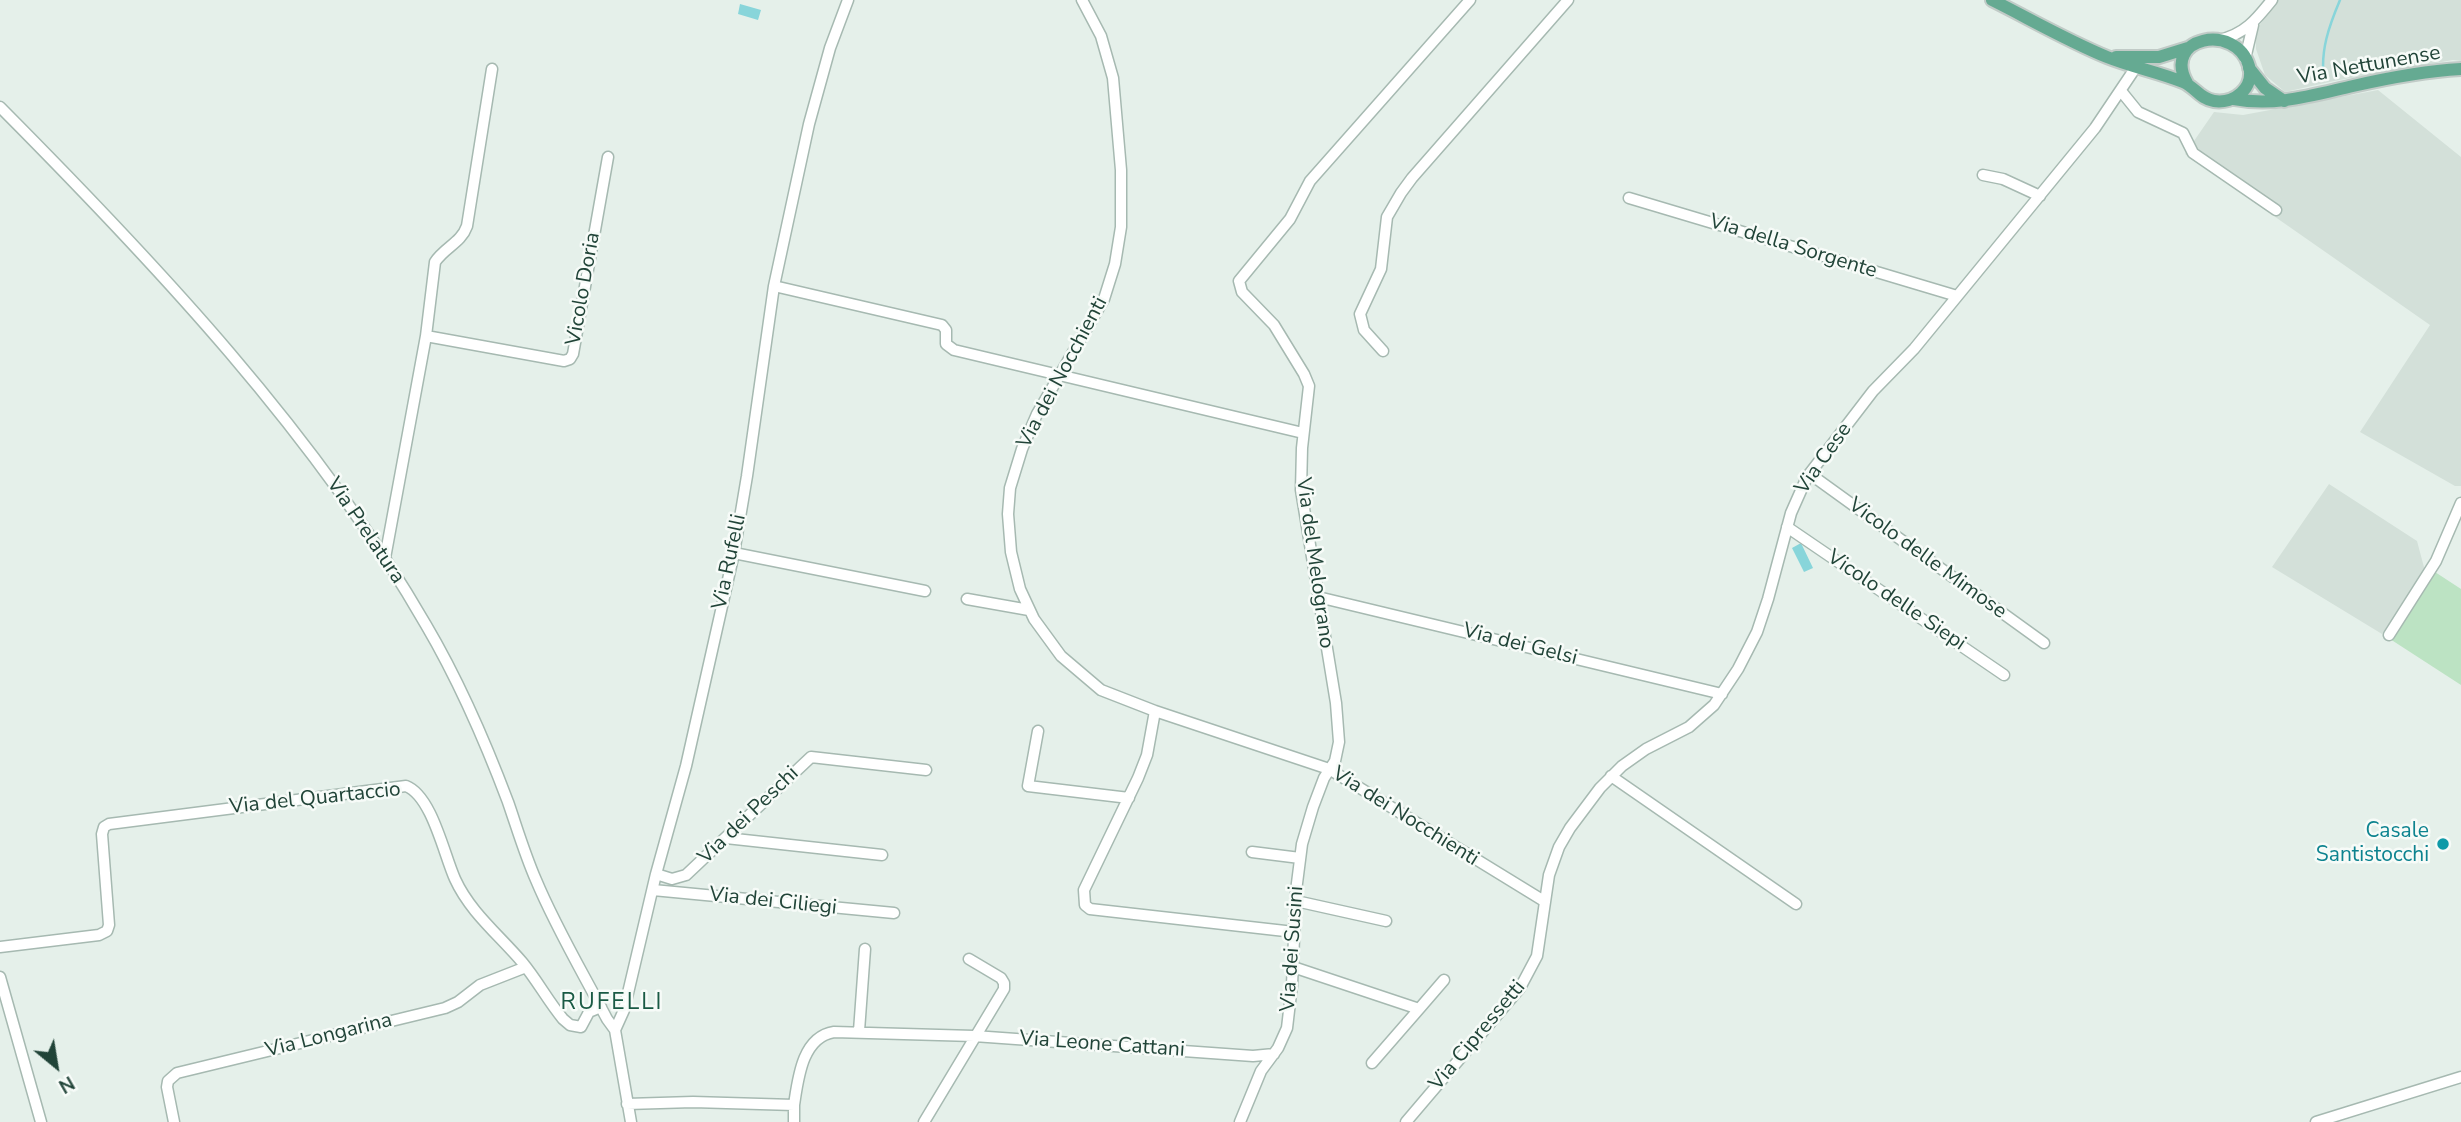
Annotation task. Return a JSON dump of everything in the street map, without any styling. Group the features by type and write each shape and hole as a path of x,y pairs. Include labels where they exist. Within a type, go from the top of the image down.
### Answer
{"main road":[{"name":"Via Nettunense","path":"1992,0 2109,57 2186,83 2203,98 2215,101 2284,101 2408,76 2461,69"},
{"name":"Via Nettunense","path":"2109,57 2159,57 2204,40 2219,40 2236,48 2265,88 2284,101"},
{"path":"2186,83 2182,69 2188,48"},
{"path":"2234,99 2246,87 2249,78 2247,63"}],"street":[{"name":"Via Rufelli","path":"615,1030 624,1010 656,874 686,765 734,553 774,286 812,112 830,48 848,0"},
{"name":"Via dei Nocchienti","path":"1082,0 1101,36 1112,71 1121,170 1121,221 1115,264 1104,299 1057,376 1022,449 1008,499 1011,552 1020,589 1030,611 1050,642 1085,678 1107,693 1155,712 1329,769 1544,901"},
{"name":"Via del Melograno","path":"1329,769 1338,749 1339,729 1301,490 1303,433 1309,396 1306,377 1274,325 1244,294 1238,281 1290,219 1310,181 1470,0"},
{"path":"1382,351 1364,330 1360,314 1381,269 1384,230 1392,208 1412,178 1568,0"},
{"path":"2219,40 2237,35 2253,25 2272,0"},
{"path":"2247,63 2253,25"},
{"name":"Via Cese","path":"1544,901 1552,867 1563,839 1579,814 1611,776 1640,753 1696,722 1722,694 1756,632 1796,500 1810,474 1873,391 1914,349 2095,128 2136,67"},
{"path":"386,558 426,336 435,262 460,240 467,226 492,69"},
{"path":"2121,91 2138,112 2183,133 2193,153 2276,210"},
{"name":"Via Prelatura","path":"0,107 156,271 237,363 308,449 386,558 429,631 466,702 488,752 541,892 615,1030"},
{"name":"Vicolo Doria","path":"426,336 564,361 570,359 608,157"},
{"path":"1983,175 2003,179 2040,196"},
{"name":"Via della Sorgente","path":"1629,198 1957,296"},
{"path":"774,286 942,325 946,330 946,344 952,349 1303,433"},
{"name":"Vicolo delle Mimose","path":"1810,474 2044,643"},
{"path":"2389,635 2436,561 2461,503"},
{"name":"Vicolo delle Siepi","path":"1787,527 2004,675"},
{"path":"734,553 925,591"},
{"name":"Via dei Gelsi","path":"1318,597 1722,694"},
{"path":"967,598 1030,611"},
{"path":"1155,712 1147,755 1084,890 1083,898 1087,907 1294,932"},
{"path":"1038,731 1028,786 1129,798"},
{"name":"Via dei Peschi","path":"656,874 672,879 686,875 811,757 926,770"},
{"name":"Via dei Susini","path":"1240,1122 1262,1069 1274,1054 1287,1028 1300,858 1308,819 1329,769"},
{"path":"1611,776 1796,904"},
{"name":"Via del Quartaccio","path":"0,947 99,935 107,931 109,925 102,834 104,827 109,824 404,786 412,788 424,803 454,876 469,902 526,967 556,1010 570,1025 582,1027 589,1013 601,1007"},
{"path":"726,838 882,855"},
{"path":"1252,852 1300,858"},
{"name":"Via dei Ciliegi","path":"653,890 894,913"},
{"path":"1296,901 1386,921"},
{"name":"Via Cipressetti","path":"1406,1122 1527,978 1539,948 1544,901"},
{"path":"859,1031 865,949"},
{"path":"924,1122 1003,992 1004,984 996,975 969,959"},
{"name":"Via Longarina","path":"174,1122 167,1087 168,1081 177,1073 445,1008 456,1004 480,985 526,967"},
{"path":"1293,967 1419,1009"},
{"path":"0,977 41,1122"},
{"path":"1372,1063 1444,980"},
{"path":"615,1030 631,1122"},
{"name":"Via Leone Cattani","path":"794,1122 800,1069 817,1039 832,1032 974,1036 1258,1056 1274,1054"},
{"name":"Via Leone Cattani","path":"1228,1054 1246,1059 1262,1069"},
{"path":"2316,1122 2461,1077"},
{"path":"628,1104 701,1102 794,1105"}],"shaded area":[{"path":"2278,0 2461,0 2461,61 2453,60 2285,92 2265,75 2256,49 2256,30"},
{"path":"2378,90 2461,157 2461,486 2455,486 2360,432 2430,325 2185,154 2214,112 2243,115"},
{"path":"2329,484 2417,541 2425,571 2382,634 2272,567"}],"green space":[{"path":"2435,572 2461,589 2461,685 2390,639"}],"water":[{"path":"740,4 761,10 758,20 738,14"},
{"path":"1801,543 1813,568 1804,572 1792,548"}],"waterway":[{"path":"2324,79 2326,39 2340,0"}],"place":[{"name":"Casale Santistocchi","path":"2443,844"}],"district":[{"name":"RUFELLI","path":"612,1003"}]}
